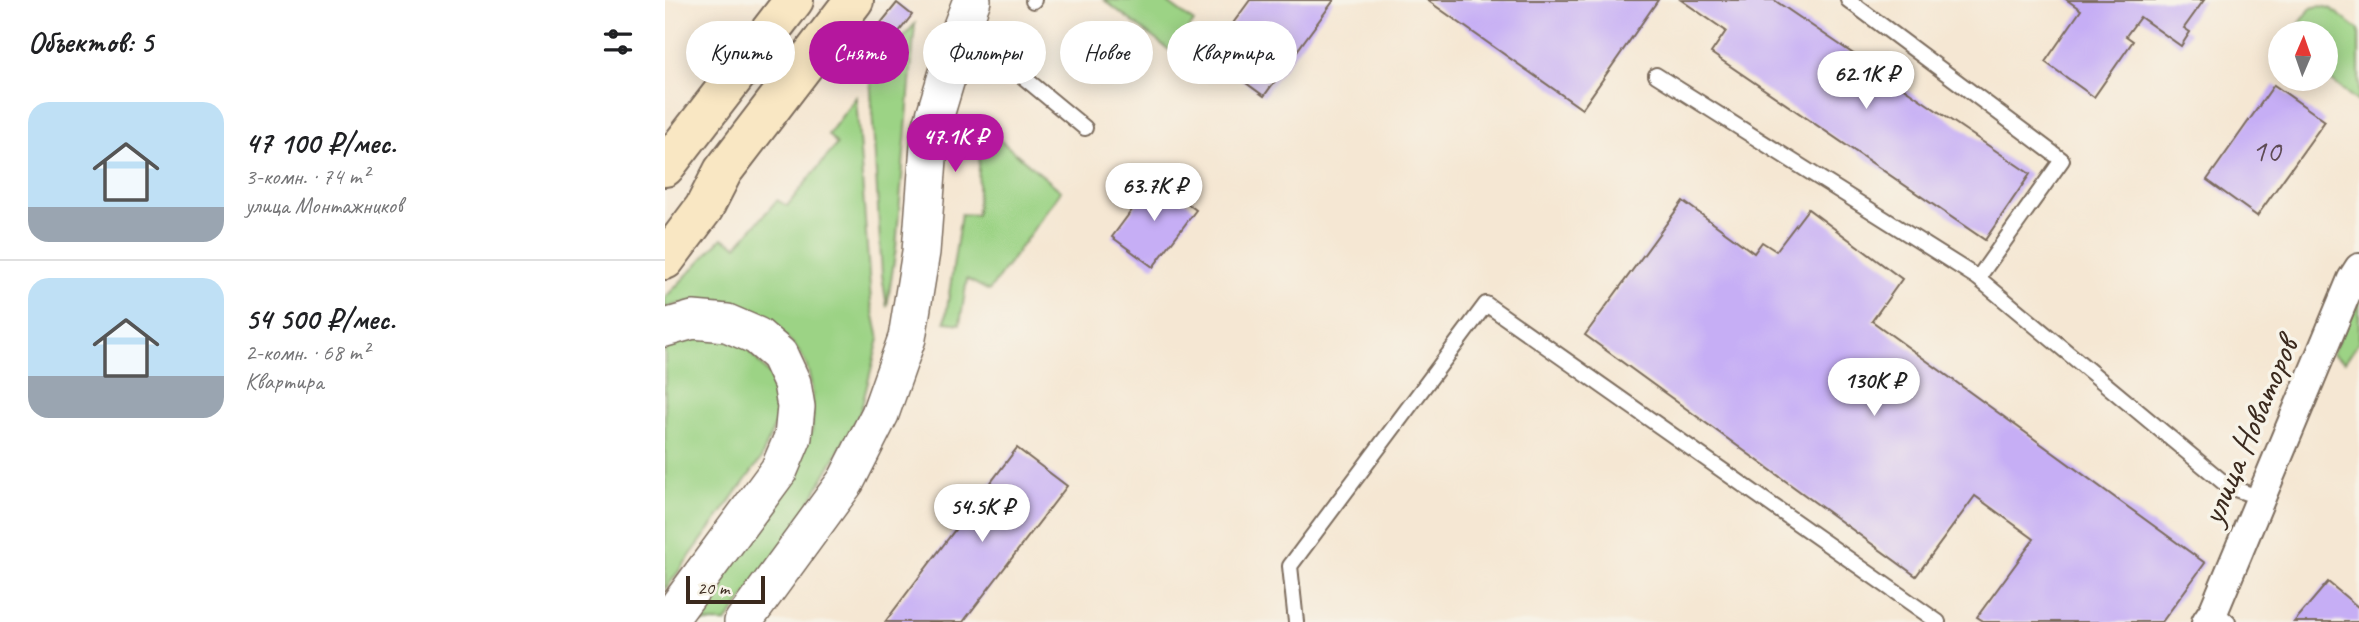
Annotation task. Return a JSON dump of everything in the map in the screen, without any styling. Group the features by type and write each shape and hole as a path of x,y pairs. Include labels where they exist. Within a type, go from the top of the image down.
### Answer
{"main road":[{"path":"778,21 794,0"},
{"path":"665,260 704,208 723,172 854,0"},
{"path":"665,167 730,84"}],"street":[{"path":"743,622 846,481 880,414 907,338 921,252 930,132 966,14"},
{"path":"665,134 730,84"},
{"name":"улица Новаторов","path":"2216,618 2261,498 2352,279 2359,268"},
{"path":"665,328 693,320 727,323 757,336 779,355 792,383 796,407 793,436 779,470 667,622"}],"lane":[{"path":"1848,0 2062,160 1978,278"},
{"path":"966,14 981,42 1085,128"},
{"path":"1656,75 1978,278 2229,487 2261,498"},
{"path":"1296,622 1290,566 1486,304 1938,622"}],"green space":[{"path":"1104,0 1164,0 1193,21 1167,21 1167,48 1153,37 1153,21 1131,21"},
{"path":"2311,8 2330,8 2359,30 2359,103 2338,86 2338,21 2302,21"},
{"path":"915,24 896,248 887,307 882,275 871,84 909,84 909,31"},
{"path":"856,97 871,302 879,339 860,413 791,535 726,622 684,622 812,431 813,401 810,378 802,356 788,339 757,313 744,306 715,300 699,300 665,308 665,298 722,238 737,246 777,200 787,206 837,144 828,135"},
{"path":"989,131 1061,191 989,291 967,279 960,324 945,322 961,214 977,215 980,142"},
{"path":"2359,299 2359,341 2345,362 2332,354"},
{"path":"709,333 746,347 773,379 779,415 761,459 665,590 665,343"}],"building":[{"path":"1250,0 1334,0 1297,51 1297,21 1235,21"},
{"path":"1427,0 1658,0 1582,109"},
{"path":"1681,0 1774,0 2030,174 1985,240 1711,53 1726,31"},
{"path":"2067,0 2204,0 2184,28 2190,32 2181,46 2140,17 2126,36 2133,41 2094,97 2045,62 2081,10"},
{"path":"897,3 912,15 907,21 882,21"},
{"path":"1248,84 1273,84 1264,96"},
{"path":"2270,91 2282,91 2325,121 2257,216 2207,180"},
{"path":"1155,179 1196,210 1153,267 1112,237"},
{"path":"1683,201 1754,253 1762,242 1776,251 1808,209 1902,279 1872,321 2205,563 2162,622 1985,622 1977,617 2034,539 1975,496 1916,576 1585,335"},
{"path":"1017,448 1067,486 963,622 885,622"},
{"path":"2328,582 2359,608 2359,622 2294,622"}]}
